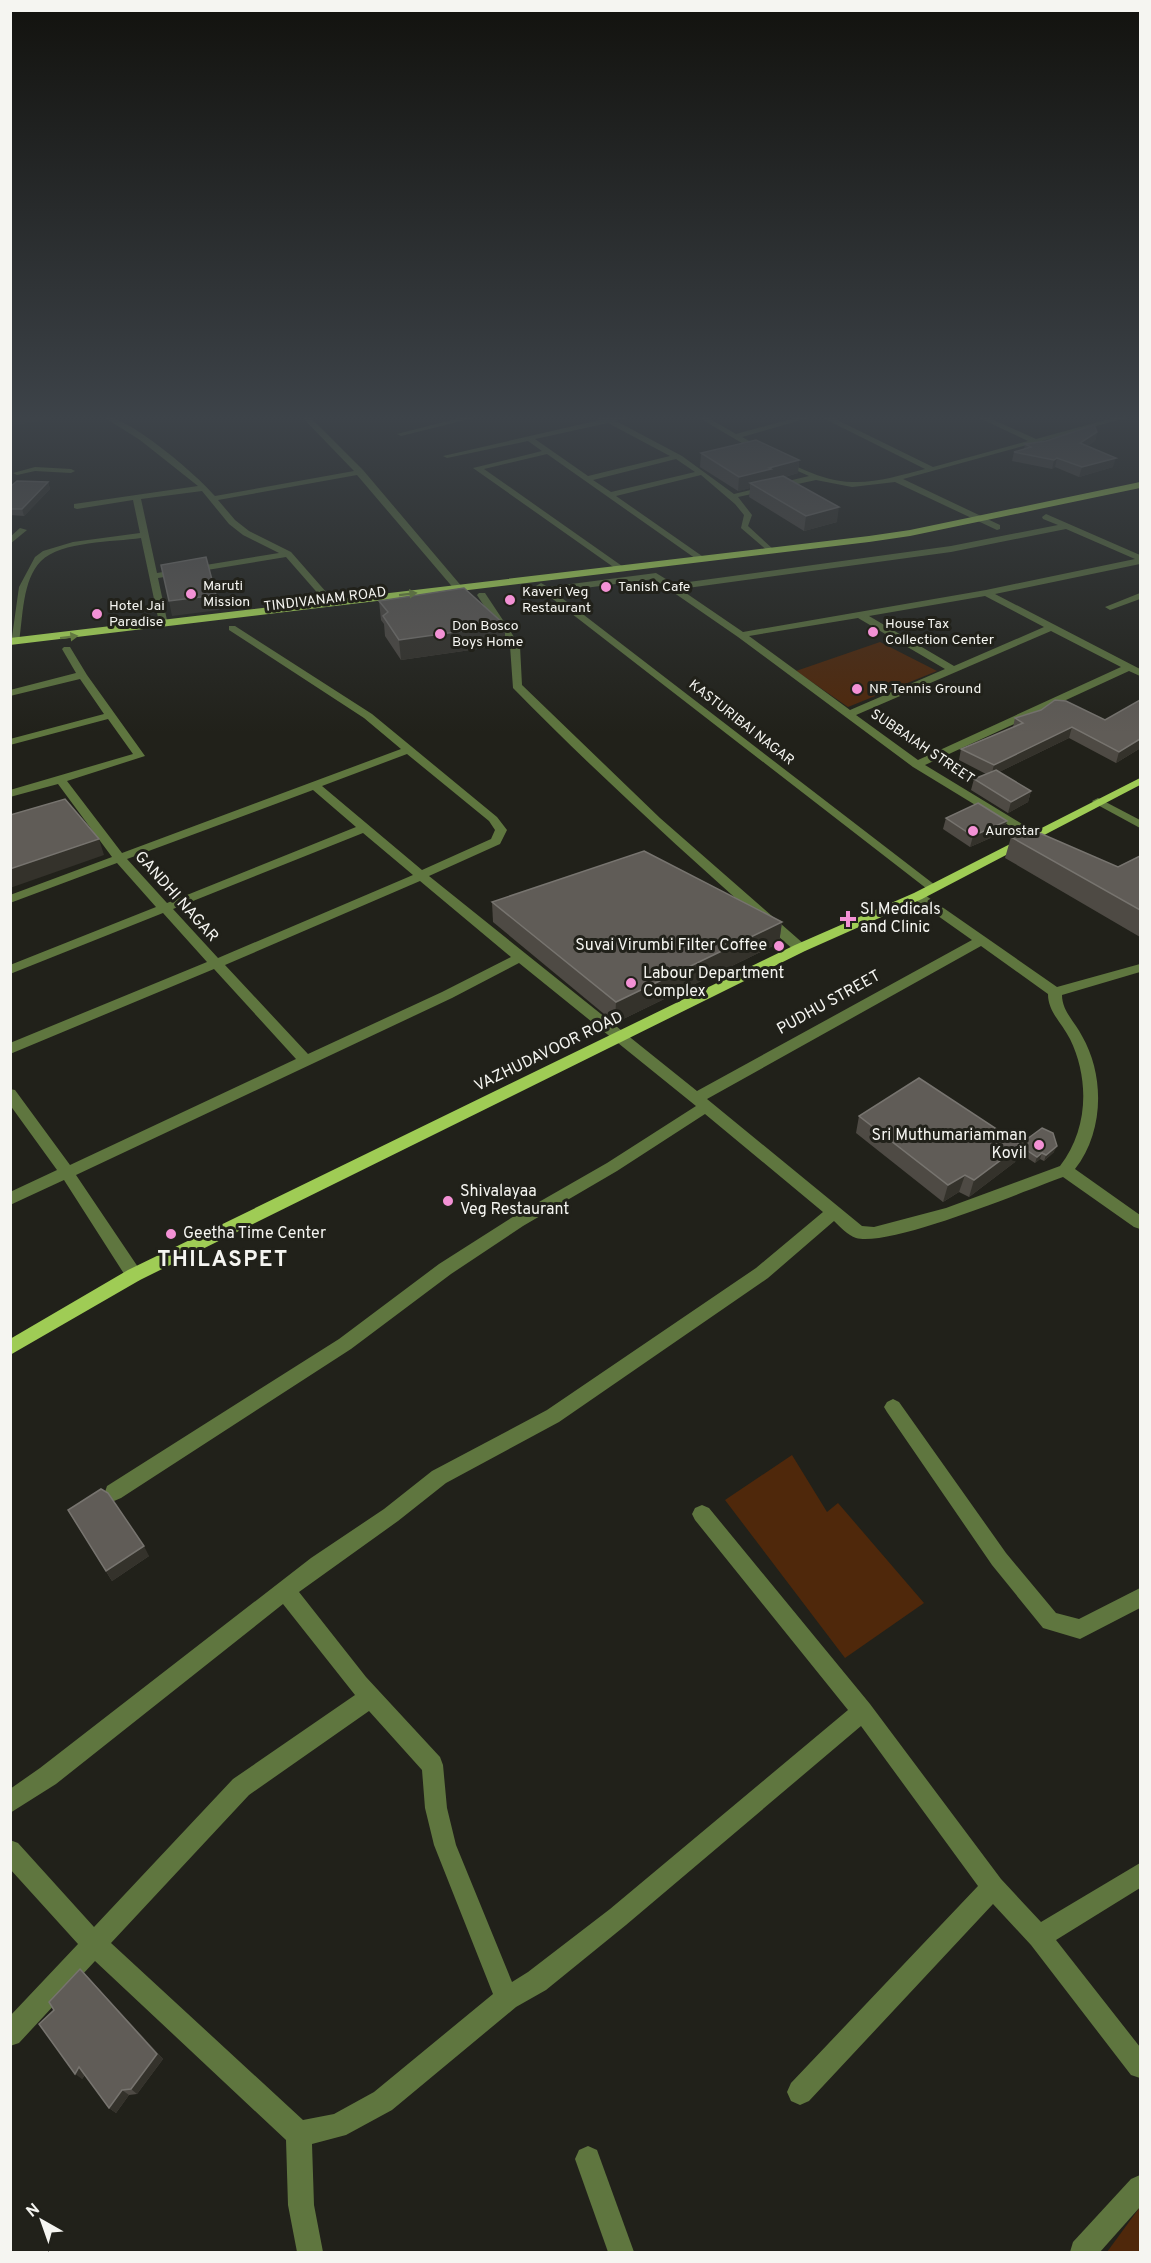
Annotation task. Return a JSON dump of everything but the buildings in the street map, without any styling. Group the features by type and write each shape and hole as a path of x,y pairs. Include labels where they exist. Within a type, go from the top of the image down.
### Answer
{"highway":[{"path":"12,642 166,632 331,603 458,588 542,585 619,568 910,533 965,522"},
{"name":"TINDIVANAM ROAD","path":"197,632 482,595 542,585 918,542 1023,522"}],"main road":[{"name":"VAZHUDAVOOR ROAD","path":"10,1348 134,1275 800,948 918,896 1140,781"}],"street":[{"path":"142,522 166,632"},
{"path":"232,522 246,533 288,554 331,603"},
{"path":"402,522 458,588"},
{"path":"553,522 619,568"},
{"path":"647,522 699,558"},
{"path":"746,522 744,526 770,550"},
{"path":"988,522 997,527"},
{"path":"1057,522 1140,559"},
{"path":"542,585 657,576 672,587 951,549 1067,526"},
{"path":"10,542 23,530"},
{"path":"12,642 26,582 39,558 54,550 145,535"},
{"path":"153,576 288,554"},
{"path":"741,635 986,593 1140,559"},
{"name":"KASTURIBAI NAGAR","path":"542,585 931,888"},
{"name":"SUBBAIAH STREET","path":"672,587 917,765 1033,836"},
{"path":"986,593 1140,673"},
{"path":"482,595 515,646 517,686 579,748 729,887 800,948"},
{"path":"1110,607 1140,596"},
{"path":"859,614 952,669"},
{"path":"10,1049 421,877 496,841 501,830 493,819 368,716 232,627"},
{"path":"848,715 1052,627"},
{"path":"10,794 140,756 82,675 67,649"},
{"path":"917,765 1129,667"},
{"path":"10,693 82,675"},
{"path":"10,742 112,715"},
{"path":"60,779 118,857 408,750"},
{"path":"313,784 519,958 622,1037 858,1232 874,1233 949,1213 1065,1170 1077,1158 1091,1112 1088,1065 1077,1038 1054,1004 1055,992"},
{"path":"1098,801 1140,825"},
{"path":"10,970 364,828"},
{"name":"GANDHI NAGAR","path":"10,899 118,857 306,1062"},
{"path":"918,896 1055,992 1140,968"},
{"name":"PUDHU STREET","path":"114,1492 345,1344 445,1269 508,1227 612,1167 701,1102 980,941"},
{"path":"10,1199 66,1171 306,1062 519,958"},
{"path":"10,1094 66,1171 134,1275"},
{"path":"1065,1170 1140,1223"},
{"path":"10,1802 48,1776 285,1591 439,1477 553,1416 762,1273 833,1213"},
{"path":"893,1407 999,1559 1050,1621 1080,1629 1140,1598"},
{"path":"702,1514 863,1711 993,1887 1039,1937 1140,2066"},
{"path":"285,1591 371,1697 432,1765 436,1808 446,1845 507,1998"},
{"path":"10,2034 241,1787 371,1697"},
{"path":"298,2134 337,2126 383,2101 507,1998 537,1981 618,1917 863,1711"},
{"path":"10,1851 93,1943 298,2134 301,2205 310,2253"},
{"path":"1039,1937 1112,1894 1140,1874"},
{"path":"800,2092 993,1887"},
{"path":"588,2159 621,2253"},
{"path":"1083,2253 1140,2188"}],"shaded area":[{"name":"NR Tennis Ground","path":"880,642 937,671 848,707 796,671"},
{"path":"792,1455 827,1512 838,1503 924,1603 845,1658 725,1500"},
{"path":"1140,2207 1140,2252 1107,2252"}],"place":[{"name":"Tanish Cafe","path":"606,587"},
{"name":"Maruti Mission","path":"191,594"},
{"name":"Kaveri Veg Restaurant","path":"510,600"},
{"name":"Hotel Jai Paradise","path":"97,614"},
{"name":"House Tax Collection Center","path":"873,632"},
{"name":"Don Bosco Boys Home","path":"440,634"},
{"name":"NR Tennis Ground","path":"857,689"},
{"name":"Aurostar","path":"973,831"},
{"name":"SI Medicals and Clinic","path":"848,919"},
{"name":"Suvai Virumbi Filter Coffee","path":"779,946"},
{"name":"Labour Department Complex","path":"631,983"},
{"name":"Sri Muthumariamman Kovil","path":"1039,1145"},
{"name":"Shivalayaa Veg Restaurant","path":"448,1201"},
{"name":"Geetha Time Center","path":"171,1234"}],"district":[{"name":"THILASPET","path":"223,1260"}]}
